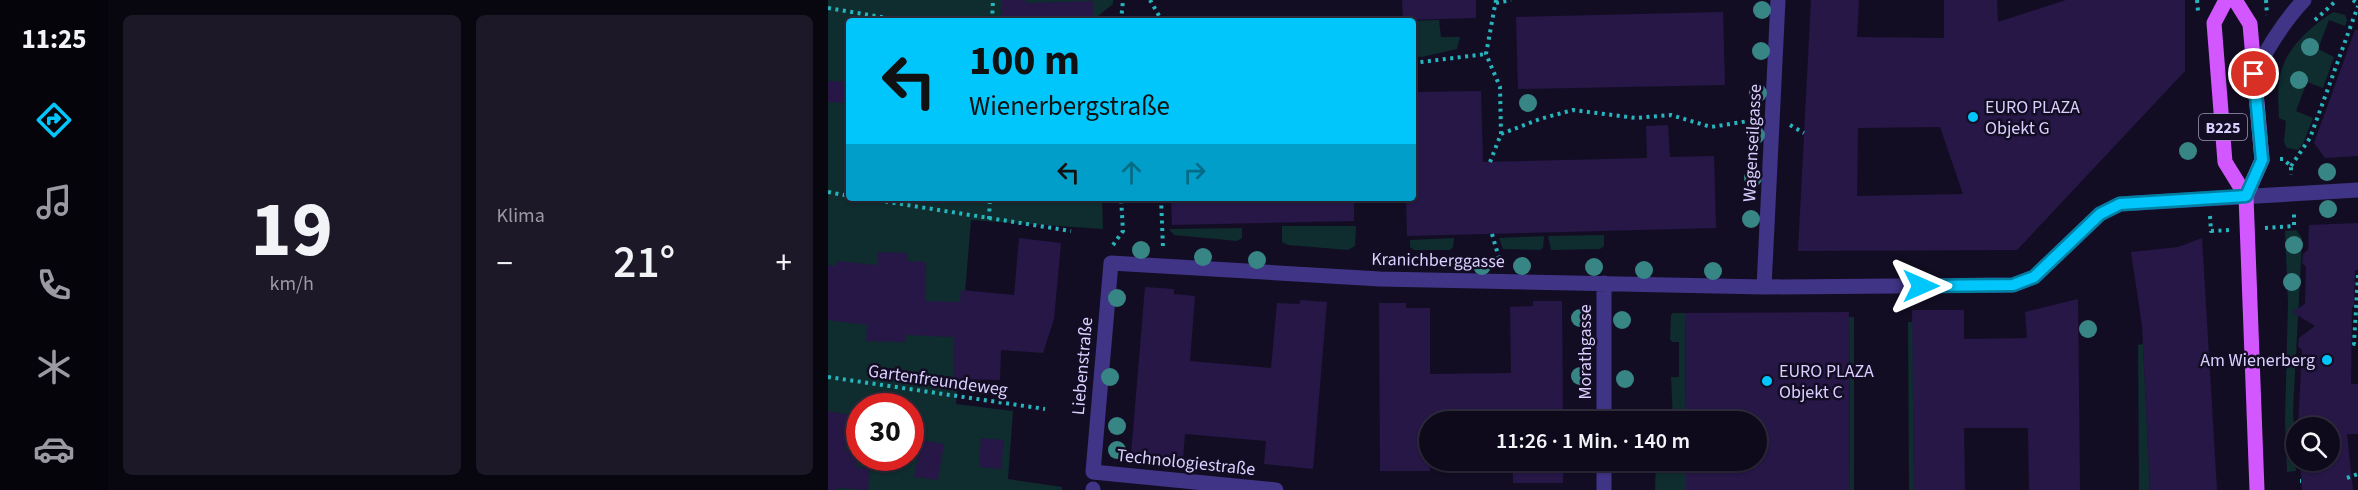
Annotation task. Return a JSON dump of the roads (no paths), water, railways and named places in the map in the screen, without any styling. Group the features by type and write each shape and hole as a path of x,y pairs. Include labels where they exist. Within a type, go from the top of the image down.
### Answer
{"main road":[{"name":"B225","path":"2226,0 2214,23 2225,162 2246,196"},
{"name":"B225","path":"2235,0 2250,24 2262,160 2246,196 2256,490"}],"street":[{"name":"Wagenseilgasse","path":"1764,287 1778,0"},
{"path":"2254,74 2279,31 2304,0"},
{"name":"Kranichberggasse","path":"1111,263 1380,279 1764,287 2013,285 2034,277 2100,214 2120,204 2358,190"},
{"name":"Liebenstraße","path":"1093,472 1111,263"},
{"name":"Morathgasse","path":"1604,283 1604,411"},
{"path":"1604,471 1605,490"},
{"name":"Technologiestraße","path":"1093,472 1276,490"}],"place":[{"name":"EURO PLAZA Objekt G","path":"1973,117"},
{"name":"Am Wienerberg","path":"2327,360"},
{"name":"EURO PLAZA Objekt C","path":"1767,381"}]}
